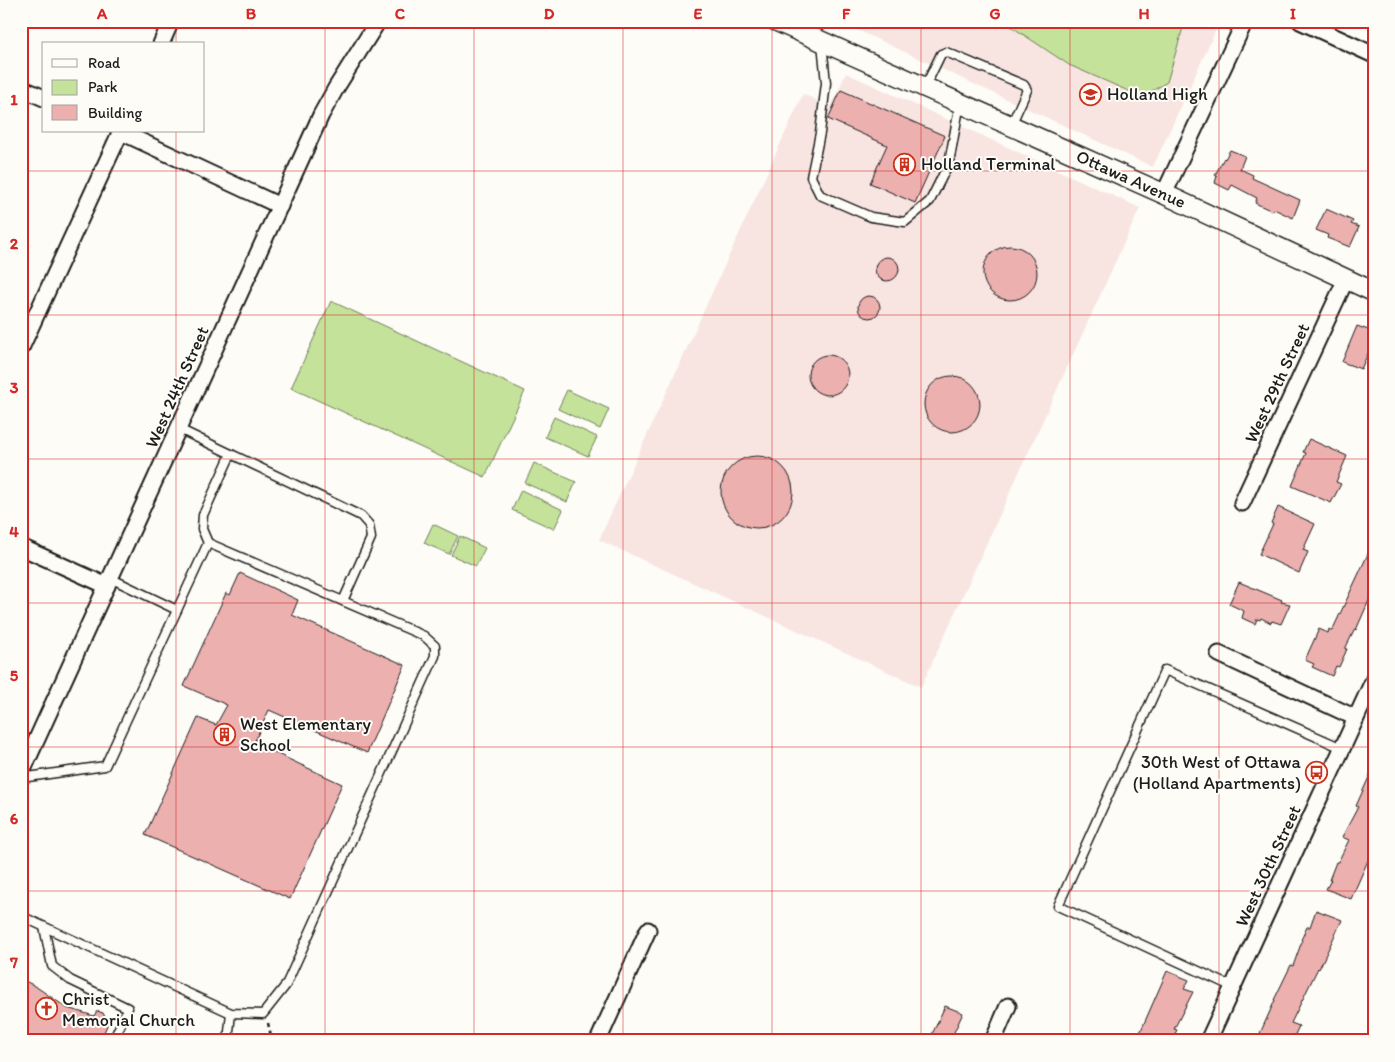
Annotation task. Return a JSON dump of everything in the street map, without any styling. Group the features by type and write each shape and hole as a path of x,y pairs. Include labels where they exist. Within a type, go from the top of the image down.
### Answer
{"street":[{"path":"162,42 171,21"},
{"name":"West 24th Street","path":"21,776 328,102 378,21"},
{"name":"Ottawa Avenue","path":"776,21 1164,194 1374,292"},
{"path":"1164,194 1245,21"},
{"path":"1300,21 1374,55"},
{"path":"21,88 42,97"},
{"path":"21,348 120,132 280,206"},
{"name":"West 29th Street","path":"1242,503 1346,279"},
{"path":"21,547 109,582"},
{"path":"1220,654 1356,718"},
{"name":"West 30th Street","path":"1208,1041 1374,679"},
{"path":"598,1041 648,930"},
{"path":"992,1041 1008,1006"}],"lane":[{"path":"822,41 826,83 812,177 820,194 871,218 905,222 930,201 949,163 960,103"},
{"path":"925,87 941,54 946,52 1024,85 1027,90 1011,126"},
{"path":"179,429 361,516 369,525 371,538 344,601"},
{"path":"21,916 231,1013 263,1014 286,985 434,656 435,646 424,636 208,543 202,529 203,515 232,454"},
{"path":"21,776 105,766 208,543"},
{"path":"109,582 177,610"},
{"path":"1232,987 1058,906 1165,670 1342,748"},
{"path":"44,927 52,966 70,980 128,1008 113,1041"},
{"path":"228,1040 231,1013"}],"path":[{"path":"263,1014 267,1016 272,1041"}],"shaded area":[{"name":"Holland High","path":"838,21 1220,21 1153,167"},
{"name":"Holland Terminal","path":"846,73 1140,208 921,687 599,540 803,94 831,107"}],"green space":[{"path":"1003,21 1185,21 1167,82 1142,97 1069,65"},
{"path":"331,301 525,391 485,477 291,388"},
{"path":"567,390 609,409 600,429 558,409"},
{"path":"554,417 597,437 588,456 545,437"},
{"path":"534,463 576,482 567,502 525,483"},
{"path":"521,490 563,510 554,529 512,510"},
{"path":"433,524 458,536 449,554 424,543"},
{"path":"460,536 485,548 476,566 451,555"}],"building":[{"name":"Holland Terminal","path":"841,90 945,136 915,203 870,183 887,145 828,119"},
{"path":"1230,150 1245,156 1240,169 1253,175 1252,178 1300,200 1293,218 1255,203 1257,198 1232,185 1229,190 1215,183 1217,176 1215,175"},
{"path":"1326,209 1353,221 1351,224 1359,227 1350,247 1327,238 1328,235 1316,230"},
{"path":"1010,246 1020,248 1029,254 1035,263 1037,273 1035,283 1029,292 1020,298 1010,300 1000,298 991,292 985,283 983,273 985,263 991,254 1000,248"},
{"path":"887,257 895,261 899,269 895,277 887,281 879,277 875,269 879,261"},
{"path":"869,296 877,299 880,307 877,315 869,318 861,315 858,307 861,299"},
{"path":"1357,326 1374,332 1374,340 1361,369 1342,362"},
{"path":"832,355 839,358 845,364 848,375 847,383 839,392 832,395 824,395 817,392 809,383 808,371 811,364 820,356"},
{"path":"946,376 958,376 972,384 980,398 978,415 972,424 958,432 946,432 936,427 929,420 924,410 924,398 929,388 936,381"},
{"path":"1309,439 1347,456 1336,482 1341,484 1331,503 1292,486 1306,453 1303,452"},
{"path":"764,456 783,466 791,478 793,492 791,506 783,518 771,526 750,528 731,518 723,506 721,485 731,466 743,458"},
{"path":"1278,507 1315,524 1303,550 1308,552 1299,573 1259,554 1273,524 1271,523"},
{"path":"1374,541 1374,589 1356,630 1345,649 1347,649 1339,667 1336,666 1332,676 1312,667 1314,664 1305,660 1319,629 1328,633 1329,629 1332,631"},
{"name":"West Elementary School","path":"240,573 298,600 292,615 405,665 367,753 269,710 254,743 342,784 290,899 145,835 198,718 216,725 227,705 184,686 226,593 230,595"},
{"path":"1239,582 1282,600 1281,602 1290,604 1281,624 1272,621 1271,623 1261,618 1260,620 1257,619 1255,624 1242,618 1244,611 1229,604"},
{"path":"1374,766 1374,847 1351,899 1326,889 1331,880 1329,880 1336,862 1338,862 1349,840 1342,837 1358,807 1356,806"},
{"path":"1316,910 1342,920 1291,1023 1299,1026 1292,1041 1265,1041 1258,1038 1291,965 1293,966 1301,940 1307,927 1310,927"},
{"path":"1167,971 1189,980 1184,989 1193,992 1174,1029 1177,1030 1171,1041 1152,1041 1139,1035"},
{"name":"Christ Memorial Church","path":"21,979 35,986 67,1008 94,1016 97,1011 103,1013 108,1023 102,1037 98,1035 96,1041 21,1041"},
{"path":"945,1006 963,1013 950,1041 929,1041"}],"place":[{"name":"Holland High","path":"1091,94"},
{"name":"Holland Terminal","path":"905,164"},
{"name":"West Elementary School","path":"224,734"},
{"name":"30th West of Ottawa (Holland Apartments)","path":"1317,772"},
{"name":"Christ Memorial Church","path":"46,1009"}]}
